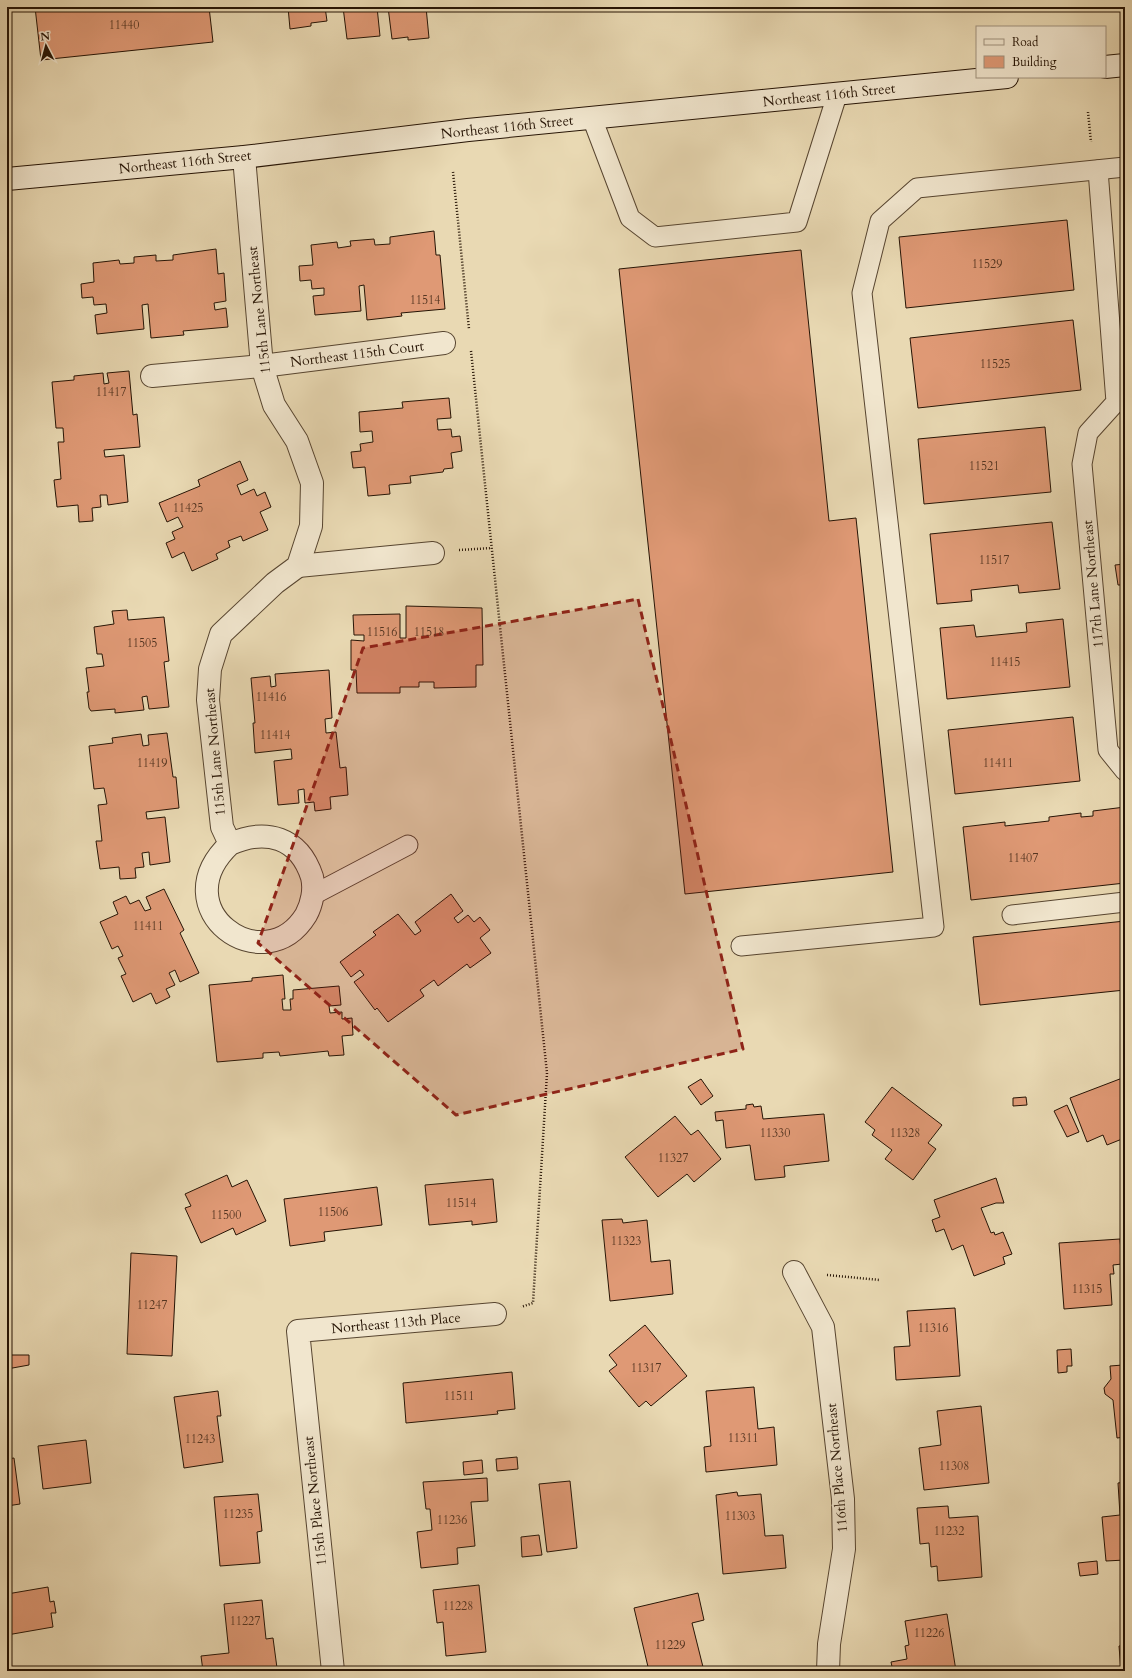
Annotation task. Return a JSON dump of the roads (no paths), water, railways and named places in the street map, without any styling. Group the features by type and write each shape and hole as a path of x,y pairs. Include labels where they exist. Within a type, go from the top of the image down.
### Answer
{"street":[{"path":"1106,67 1125,65"},
{"name":"Northeast 116th Street","path":"7,179 244,157 468,130 837,95 998,78"},
{"name":"115th Lane Northeast","path":"230,844 222,827 208,700 210,669 221,634 275,583 298,566 311,526 312,483 297,441 274,405 262,366 244,157"},
{"name":"Northeast 115th Court","path":"152,376 262,366 444,343"},
{"path":"298,566 433,553"},
{"path":"259,836 274,837 287,843 299,853 308,866 312,880 313,895 309,909 301,922 283,936 261,942 246,940 232,934 216,918 207,898 207,882 211,868 218,855 230,844 244,838 259,836"},
{"name":"116th Place Northeast","path":"794,1272 823,1327 843,1499 844,1549 829,1644 828,1671"},
{"name":"Northeast 113th Place","path":"298,1331 495,1314"},
{"name":"115th Place Northeast","path":"298,1331 333,1671"}],"lane":[{"path":"592,118 630,218 655,237 797,222 837,95"},
{"path":"741,946 934,927 862,294 880,221 917,188 1125,167"},
{"name":"117th Lane Northeast","path":"1098,170 1121,405 1088,433 1082,464 1108,750 1125,771"},
{"path":"313,895 408,845"},
{"path":"1012,915 1125,902"}]}
